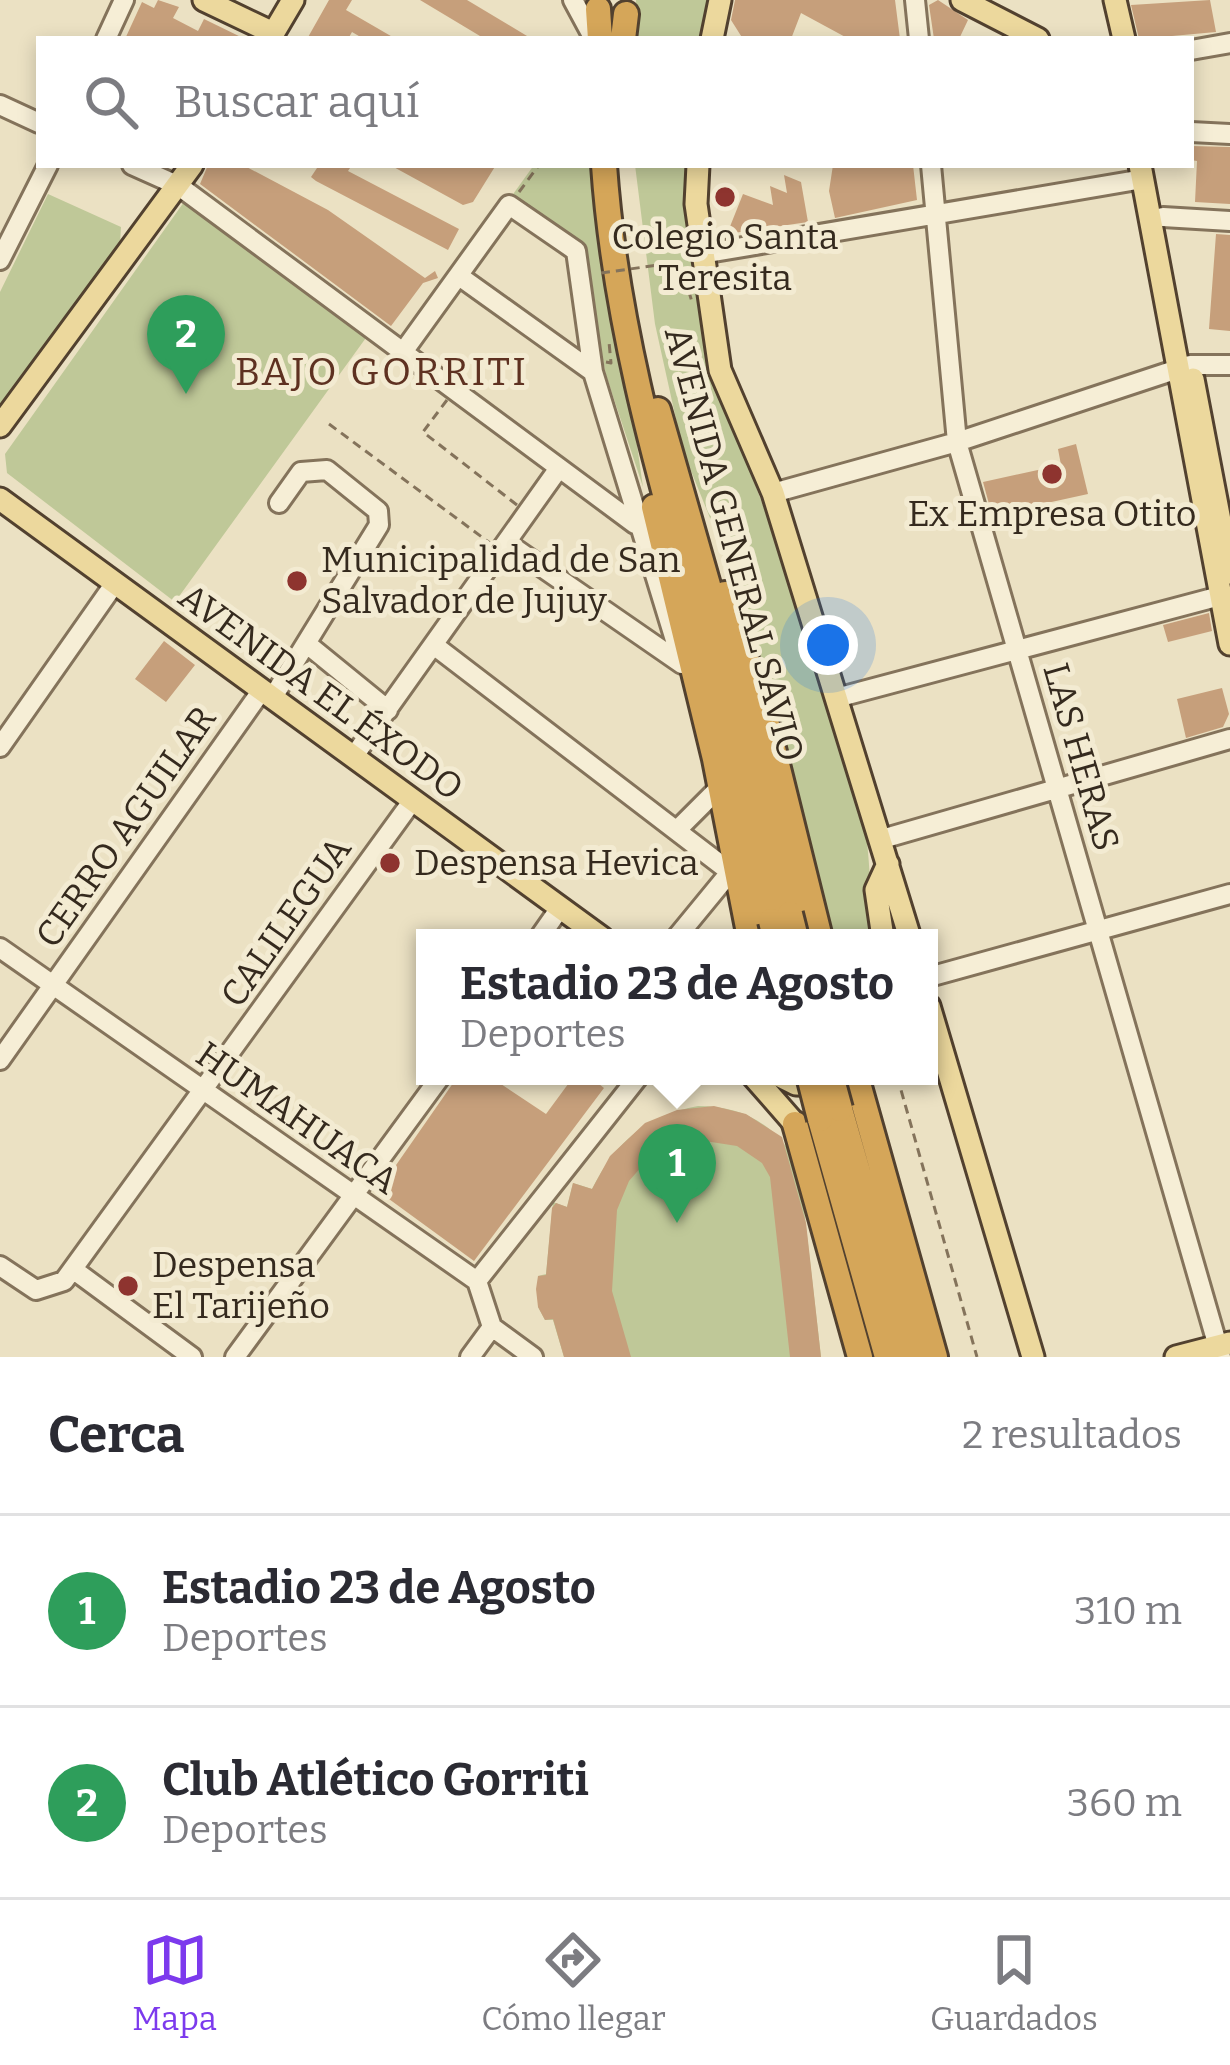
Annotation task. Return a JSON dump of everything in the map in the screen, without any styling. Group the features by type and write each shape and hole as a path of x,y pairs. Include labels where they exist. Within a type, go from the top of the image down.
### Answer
{"highway":[{"path":"597,36 598,4"},
{"name":"AVENIDA GENERAL SAVIO","path":"604,168 620,307 645,427 658,540 771,929"},
{"name":"AVENIDA GENERAL SAVIO","path":"619,168 636,314 676,474 736,804 795,929"},
{"path":"676,474 744,644 818,929"},
{"path":"736,804 732,868 749,929"},
{"path":"812,1085 911,1357"},
{"path":"836,1085 887,1357"},
{"path":"859,1085 935,1357"},
{"path":"795,1124 860,1357"}],"main road":[{"path":"204,0 272,36 293,0"},
{"path":"713,36 720,0"},
{"path":"962,0 1032,36"},
{"path":"1114,36 1116,5"},
{"path":"1116,5 1123,36"},
{"path":"0,426 190,168"},
{"path":"698,168 691,258 720,370 772,493 840,697 907,929"},
{"path":"1146,170 1163,217 1184,369"},
{"path":"1146,170 1225,585 1230,644"},
{"name":"AVENIDA EL ÉXODO","path":"2,498 590,929"},
{"path":"882,929 876,890 888,864"},
{"path":"938,1038 1033,1357"},
{"path":"761,1085 795,1124"},
{"path":"935,1085 969,1146"},
{"path":"1176,1357 1223,1348"}],"street":[{"path":"107,36 124,0"},
{"path":"573,0 595,36"},
{"path":"915,0 919,36"},
{"path":"1194,49 1230,43"},
{"path":"0,105 36,122"},
{"path":"1194,132 1230,134"},
{"path":"1,256 46,168"},
{"path":"139,168 178,186 635,525"},
{"name":"LAS HERAS","path":"931,168 957,442 1055,789 1223,1348"},
{"path":"691,258 1146,170"},
{"path":"404,352 509,205 576,251 592,372 635,525 736,804"},
{"path":"1163,217 1230,221"},
{"path":"459,276 592,372"},
{"path":"772,493 957,442 1184,369 1230,364"},
{"path":"354,756 559,468"},
{"name":"CERRO AGUILAR","path":"0,1060 307,644 375,539 378,511 326,470 301,472 279,503"},
{"path":"504,547 682,664"},
{"path":"0,747 115,583"},
{"path":"840,697 1016,652 1225,585"},
{"path":"307,644 388,710"},
{"path":"435,646 732,868 683,929"},
{"path":"882,839 1230,739"},
{"name":"CALILEGUA","path":"74,1270 413,800"},
{"path":"678,829 736,804"},
{"path":"702,848 736,804"},
{"path":"938,975 1230,894"},
{"path":"545,929 560,908"},
{"name":"HUMAHUACA","path":"0,948 477,1281"},
{"path":"235,1357 435,1085"},
{"path":"533,1357 492,1327 477,1281 632,1085"},
{"path":"781,1085 795,1124"},
{"path":"0,1266 28,1287 57,1288 74,1270 192,1357"},
{"path":"470,1357 492,1327"}],"path":[{"path":"509,205 537,168"},
{"path":"601,273 691,258 688,299"},
{"path":"455,389 423,432 528,513"},
{"path":"328,424 504,547"},
{"path":"900,1085 977,1357"}],"green space":[{"path":"636,0 708,0 702,36 634,36"},
{"path":"532,168 597,168 643,487 606,375 581,247 511,197"},
{"path":"635,168 688,168 706,352 765,511 866,834 876,929 830,929 790,760 735,580 683,451 655,324"},
{"path":"48,194 121,227 120,244 0,415 0,292"},
{"path":"184,202 368,335 175,602 7,473 5,454"},
{"path":"698,1106 730,1110 757,1121 780,1139 799,1165 821,1357 564,1357 553,1320 545,1320 538,1307 538,1276 546,1274 553,1202 567,1207 573,1183 592,1189 622,1145 647,1124"}],"building":[{"path":"158,0 179,7 173,18 198,31 204,19 239,36 126,36 142,2 154,8"},
{"path":"329,0 352,0 346,10 391,36 352,32 350,36 309,36"},
{"path":"420,0 467,0 527,36 480,36"},
{"path":"735,0 895,0 900,36 843,36 801,13 792,36 741,36 731,20"},
{"path":"938,0 968,20 960,36 934,36 929,5"},
{"path":"1210,0 1216,32 1138,36 1131,5"},
{"path":"1194,146 1230,147 1230,204 1195,202"},
{"path":"207,168 249,168 328,210 425,278 435,271 438,278 423,283 391,326 200,184"},
{"path":"317,168 350,168 348,171 459,229 448,250 311,177"},
{"path":"395,168 494,168 473,202 463,205"},
{"path":"833,168 913,168 917,200 835,218 829,191"},
{"path":"784,175 801,182 808,222 727,234 743,194 773,205 770,186 787,193"},
{"path":"1216,234 1230,235 1230,331 1209,329"},
{"name":"Ex Empresa Otito","path":"1076,444 1088,494 992,515 983,482 1061,465 1058,449"},
{"path":"1209,613 1212,631 1168,642 1163,625"},
{"path":"164,641 195,665 166,702 135,679"},
{"path":"1222,688 1229,714 1223,727 1186,738 1177,699"},
{"path":"452,1085 502,1085 546,1114 567,1085 604,1088 474,1261 378,1191"},
{"path":"714,1106 746,1114 782,1137 806,1223 821,1357 790,1357 770,1177 762,1163 737,1146 685,1141 649,1158 629,1181 617,1210 612,1291 631,1357 564,1357 553,1319 545,1320 538,1307 536,1289 538,1276 546,1275 552,1208 556,1203 567,1207 573,1183 592,1189 610,1156 645,1123 677,1110"}],"place":[{"name":"Colegio Santa Teresita","path":"725,197"},
{"name":"Club Atlético Gorriti","path":"186,394"},
{"name":"Ex Empresa Otito","path":"1052,474"},
{"name":"Municipalidad de San Salvador de Jujuy","path":"297,581"},
{"name":"Despensa Hevica","path":"390,863"},
{"name":"Estadio 23 de Agosto","path":"677,1223"},
{"name":"Despensa El Tarijeño","path":"128,1286"}],"district":[{"name":"BAJO GORRITI","path":"382,372"}]}
